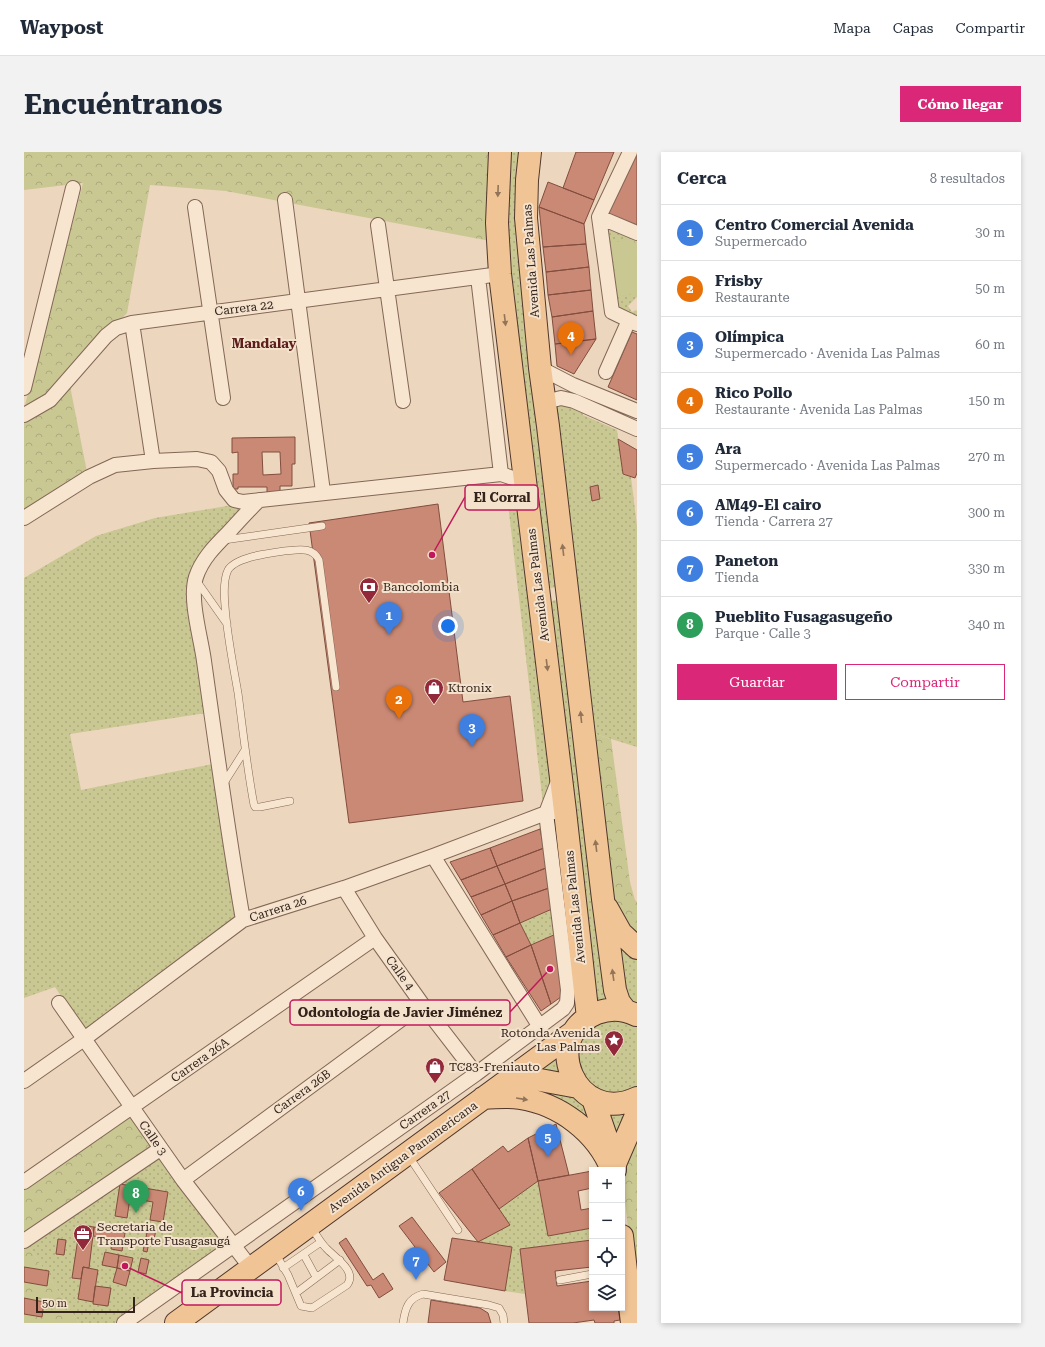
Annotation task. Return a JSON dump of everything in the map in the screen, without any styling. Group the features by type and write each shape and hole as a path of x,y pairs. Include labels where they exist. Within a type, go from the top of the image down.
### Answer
{"main road":[{"name":"Avenida Las Palmas","path":"500,152 497,223 500,274 540,598 560,776 555,812 581,1024"},
{"name":"Avenida Las Palmas","path":"530,152 527,180 526,218 540,368 615,990 619,1002 631,1014"},
{"path":"540,598 567,589"},
{"path":"603,899 621,933 637,948"},
{"path":"614,1167 585,1093 571,1076 567,1062 569,1044 581,1024 598,1012 608,1010 631,1014"},
{"name":"Avenida Antigua Panamericana","path":"187,1318 251,1268 279,1260 315,1233 407,1154 581,1024"},
{"path":"513,1075 585,1093 600,1102 612,1104 624,1103 637,1098"},
{"path":"483,1098 520,1098 559,1111 581,1127 591,1137 613,1167"},
{"path":"614,1167 637,1114"},
{"path":"622,1239 632,1323"}],"street":[{"path":"606,372 633,322 612,312 599,217 630,152"},
{"path":"24,388 73,188"},
{"path":"284,200 323,492"},
{"path":"195,207 223,398"},
{"path":"599,217 637,233"},
{"path":"378,225 403,401"},
{"name":"Carrera 22","path":"24,415 50,400 106,336 116,328 132,323 500,274"},
{"path":"478,277 501,474"},
{"path":"132,323 153,461"},
{"path":"540,368 572,385 637,411"},
{"path":"545,402 561,398 574,401 637,429"},
{"path":"24,518 89,477 115,466 153,461 197,459 211,462 219,472 226,490 234,500 243,502 323,492 501,474 525,482"},
{"path":"501,474 522,460"},
{"path":"243,920 221,788 203,651 194,599 196,579 200,566 209,552 240,518 259,500"},
{"name":"Carrera 26","path":"24,1081 84,1039 243,920 344,888 555,812"},
{"name":"Carrera 27","path":"124,1323 476,1074 563,1009 567,1003 568,997 555,812"},
{"path":"433,856 540,1027"},
{"name":"Calle 4","path":"344,888 375,938 422,1004 476,1074"},
{"name":"Carrera 26A","path":"24,1182 375,938"},
{"name":"Calle 3","path":"59,1003 182,1180 251,1268"},
{"name":"Carrera 26B","path":"182,1180 422,1004"},
{"path":"24,1241 160,1149"}],"lane":[{"path":"220,541 322,526"},
{"path":"290,801 255,807 224,606 225,580 228,570 233,564 240,560 273,552 308,550 316,555 319,560 336,687"},
{"path":"196,579 227,624"},
{"path":"221,788 245,750"},
{"path":"407,1154 458,1230"},
{"path":"315,1233 326,1248 340,1260 350,1276 350,1281 347,1285 312,1308 301,1306 279,1260 304,1255 315,1233"},
{"path":"304,1255 316,1277"},
{"path":"296,1293 340,1260"},
{"path":"560,1280 589,1275"},
{"path":"403,1323 408,1304 414,1296 422,1294 499,1308 503,1314 504,1323"}],"green space":[{"path":"24,152 492,152 490,241 226,191 150,185 127,313 48,396 24,409 83,183 24,190"},
{"path":"508,152 522,152 556,587 551,588 549,587 505,224"},
{"path":"605,224 637,239 637,297 628,306 632,312 637,311 637,319 617,309"},
{"path":"634,240 637,265 637,294 618,296 611,242"},
{"path":"70,386 87,472 24,511 24,422"},
{"path":"562,403 582,410 583,415 617,430 623,474 631,477 637,526 637,747 592,733 554,406","holes":["598,486 600,499 592,500 590,487"]},
{"path":"505,478 518,483 552,773 543,804"},
{"path":"233,505 245,506 196,563 206,713 70,734 81,790 213,764 237,918 85,1032 55,987 24,998 24,578 96,536 155,518"},
{"path":"554,600 558,601 610,1000 596,1005 550,603"},
{"path":"592,733 611,739 630,882 635,900 637,902 637,938 610,897"},
{"path":"552,909 556,934 531,945 520,923"},
{"path":"615,937 637,958 637,1007 624,994"},
{"path":"628,1020 637,1025 637,1088 628,1093 600,1093 577,1069 579,1040 597,1021"},
{"path":"560,1051 563,1076 532,1071"},
{"path":"516,1083 574,1094 583,1101 597,1133"},
{"path":"631,1109 616,1143 605,1110"},
{"path":"130,1115 157,1153 26,1242 79,1323 24,1323 24,1188"},
{"path":"637,1134 637,1303 625,1202 625,1167 623,1166"},
{"path":"157,1153 226,1244 115,1323 79,1323 26,1242"},
{"path":"538,1181 548,1236 589,1229 589,1240 520,1249 525,1294 505,1291 512,1247 478,1242 509,1225 499,1209"}],"building":[{"path":"576,152 614,152 594,200 563,188"},
{"path":"635,152 637,152 637,228 606,212"},
{"path":"548,182 594,200 584,224 539,207"},
{"path":"539,207 584,224 586,244 543,247"},
{"path":"586,244 589,267 546,272 543,247"},
{"path":"589,267 591,290 548,295 546,272"},
{"path":"591,290 593,311 552,317 548,295"},
{"path":"593,311 596,339 555,344 552,317"},
{"path":"632,332 637,334 637,400 608,387"},
{"path":"596,339 574,374 557,366 555,344"},
{"path":"295,437 295,464 292,464 292,486 280,486 280,492 267,492 267,487 238,487 238,489 233,489 233,474 238,474 238,452 232,453 232,438","holes":["262,452 280,452 281,474 263,475"]},
{"path":"618,439 637,450 637,473 635,478 623,474"},
{"path":"598,485 600,499 592,501 590,487"},
{"path":"438,504 463,702 510,696 523,801 349,823 309,523"},
{"path":"540,829 544,848 497,866 490,848"},
{"path":"490,848 497,866 461,880 450,862"},
{"path":"544,848 546,868 505,884 497,866"},
{"path":"497,866 505,884 471,897 461,880"},
{"path":"546,868 549,888 512,901 505,884"},
{"path":"505,884 512,901 481,915 471,897"},
{"path":"549,888 552,909 520,923 512,901"},
{"path":"512,901 520,923 493,935 481,915"},
{"path":"520,923 531,945 506,957 493,935"},
{"path":"556,934 564,992 561,997 551,1004 531,945"},
{"path":"531,945 551,1004 541,1011 506,957"},
{"path":"556,1124 569,1175 538,1181 528,1138"},
{"path":"528,1138 538,1181 499,1209 472,1169 503,1146 508,1152"},
{"path":"472,1169 510,1225 478,1242 439,1193"},
{"path":"589,1172 589,1189 578,1191 581,1210 589,1209 589,1229 548,1236 538,1181"},
{"path":"120,1184 168,1192 163,1222 150,1220 153,1202 130,1198 127,1218 115,1216"},
{"path":"412,1217 446,1262 434,1272 399,1226"},
{"name":"Secretaria de Transporte Fusagasugá","path":"80,1225 94,1227 89,1268 83,1267 81,1279 72,1278"},
{"path":"94,1227 125,1233 122,1251 111,1249 112,1239 93,1236"},
{"path":"148,1228 156,1230 154,1239 150,1238 147,1252 143,1251"},
{"path":"346,1238 373,1280 383,1273 393,1289 379,1298 371,1285 367,1286 339,1243"},
{"path":"452,1238 512,1247 505,1291 444,1280"},
{"path":"58,1239 66,1240 64,1255 56,1254"},
{"path":"589,1240 589,1267 555,1271 557,1286 589,1281 589,1311 618,1311 620,1320 614,1321 614,1323 595,1323 594,1320 573,1323 529,1323 520,1249"},
{"path":"105,1252 119,1255 117,1268 102,1265"},
{"path":"119,1255 133,1258 130,1271 117,1268"},
{"path":"141,1258 149,1260 146,1274 138,1272"},
{"path":"24,1267 49,1271 47,1286 24,1282"},
{"path":"83,1267 98,1270 93,1302 78,1299"},
{"path":"117,1268 130,1271 126,1286 113,1282"},
{"path":"95,1286 111,1288 108,1306 93,1304"},
{"path":"24,1298 44,1302 42,1317 24,1314"},
{"path":"431,1300 480,1308 488,1313 491,1323 428,1323"}],"place":[{"name":"Rico Pollo","path":"571,355"},
{"name":"El Corral","path":"432,555"},
{"name":"Bancolombia","path":"369,604"},
{"name":"Centro Comercial Avenida","path":"389,635"},
{"name":"Ktronix","path":"434,705"},
{"name":"Frisby","path":"399,719"},
{"name":"Olímpica","path":"472,747"},
{"name":"Odontología de Javier Jiménez","path":"550,969"},
{"name":"Rotonda Avenida Las Palmas","path":"614,1057"},
{"name":"TC83-Freniauto","path":"435,1084"},
{"name":"Ara","path":"548,1157"},
{"name":"AM49-El cairo","path":"301,1211"},
{"name":"Pueblito Fusagasugeño","path":"136,1213"},
{"name":"Secretaria de Transporte Fusagasugá","path":"83,1251"},
{"name":"La Provincia","path":"125,1266"},
{"name":"Paneton","path":"416,1280"}],"district":[{"name":"Mandalay","path":"264,343"}]}
